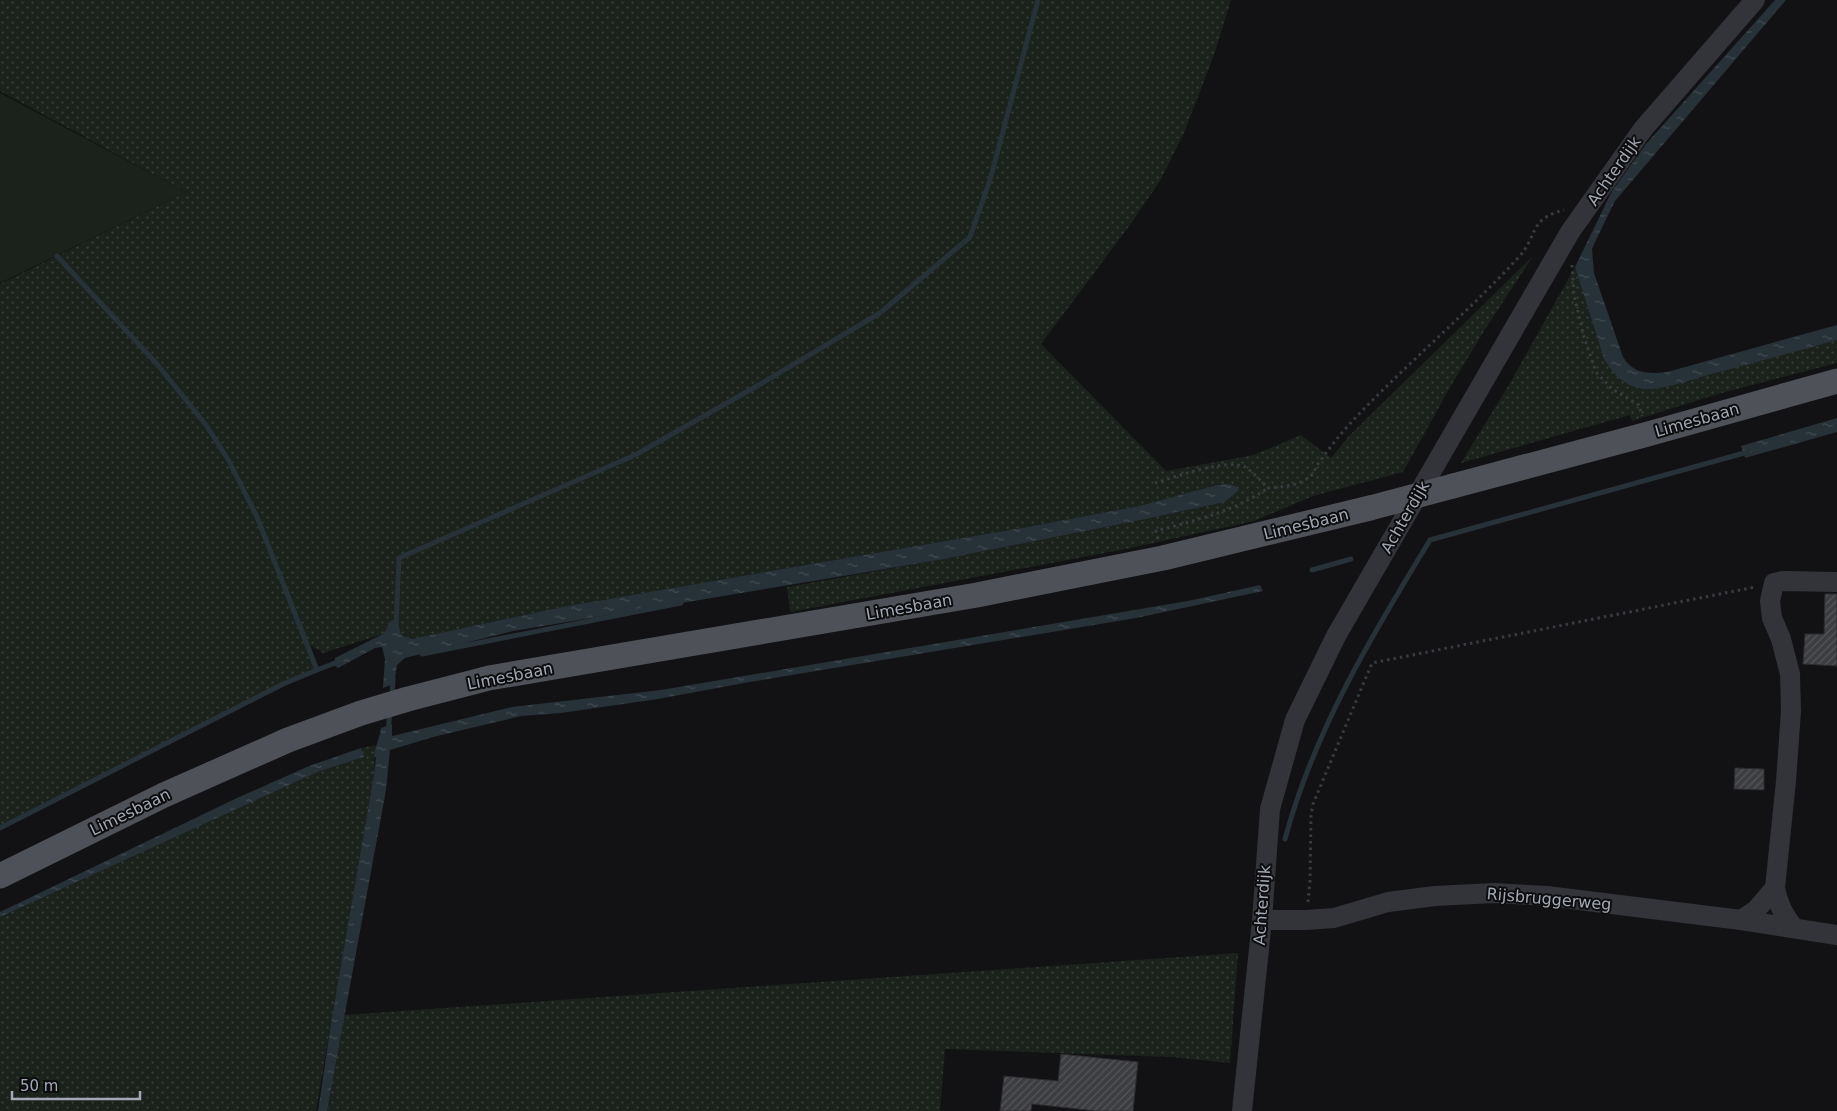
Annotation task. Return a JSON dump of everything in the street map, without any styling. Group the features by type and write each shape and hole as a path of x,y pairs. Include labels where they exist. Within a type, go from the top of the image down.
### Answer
{"main road":[{"name":"Limesbaan","path":"0,876 164,795 288,740 408,698 489,678 968,597 1163,558 1454,486 1837,381"}],"street":[{"name":"Achterdijk","path":"1242,1111 1262,920 1270,809 1295,720 1336,636 1570,232 1643,129 1755,0"},
{"path":"1794,928 1781,909 1775,888 1791,711 1790,674 1781,639 1772,618 1770,601 1774,583 1783,581 1837,582"},
{"path":"1741,920 1756,910 1775,888"},
{"name":"Rijsbruggerweg","path":"1262,920 1334,918 1388,902 1435,896 1494,892 1547,896 1741,920 1837,935"}],"path":[{"path":"1163,558 1156,532 1220,513 1250,501 1268,488 1299,483 1310,478 1319,462 1338,437 1358,415 1475,303 1520,257 1529,245 1533,230 1543,219 1555,212 1567,210 1585,212"},
{"path":"1570,232 1574,295 1584,336 1596,372 1612,389 1638,405 1648,434"},
{"path":"1155,483 1223,464 1236,464 1246,468 1268,488"},
{"path":"1306,920 1310,880 1310,820 1313,804 1372,664 1745,589"}],"shaded area":[{"path":"0,0 1231,0 1214,55 1184,133 1160,181 1127,229 1041,344 1166,471 1254,455 1301,435 1331,458 1349,436 1533,256 1449,389 1403,472 1313,496 1254,521 1126,549 790,612 787,587 939,560 1225,502 1238,490 1231,485 1220,484 1139,506 562,607 412,639 401,635 398,621 389,622 383,634 323,653 308,644 317,670 0,829 0,284 186,192 0,91"},
{"path":"0,93 186,192 0,283"},
{"path":"1575,267 1604,359 1646,389 1675,384 1837,340 1837,363 1718,394 1632,421 1630,415 1461,463 1510,383"},
{"path":"377,745 374,774 316,1111 0,1111 0,917 320,771 363,757 361,748"},
{"path":"1238,953 1230,1063 1172,1057 945,1049 940,1111 327,1111 344,1015"}],"water":[{"path":"1775,0 1786,0 1615,201 1592,249 1594,273 1623,357 1632,367 1642,372 1667,372 1837,325 1837,340 1668,386 1645,389 1632,386 1616,375 1604,359 1575,267 1612,191 1646,144"},
{"path":"1837,418 1837,432 1745,458 1741,446"},
{"path":"1228,484 1235,486 1239,490 1225,502 1141,520 939,560 513,631 405,658 397,665 394,684 383,688 385,659 382,647 375,648 338,668 335,666 335,658 383,634 389,622 393,620 398,621 401,635 412,639 562,607 1139,506 1217,485"},
{"path":"1260,585 1263,591 1136,618 658,699 561,713 521,716 433,737 390,750 386,790 327,1111 318,1111 332,1017 374,774 376,758 374,756 381,728 392,724 392,736 512,707 661,690 1188,601"},
{"path":"361,748 364,757 320,771 0,917 0,912 237,798 309,766"}],"building":[{"path":"1825,594 1837,594 1837,666 1803,664 1805,634 1824,634"},
{"path":"1735,768 1764,769 1764,790 1734,789"},
{"path":"1061,1054 1138,1062 1133,1111 1097,1111 1032,1104 1031,1111 1000,1111 1004,1076 1058,1081"}],"waterway":[{"path":"396,627 399,558 635,455 880,313 970,237 990,180 1038,0"},
{"path":"57,256 157,364 206,425 229,461 257,517 317,670 340,661"},
{"path":"1285,839 1297,799 1328,722 1366,648 1430,540 1748,452"},
{"path":"1312,570 1351,559"},
{"path":"422,654 681,603"},
{"path":"0,828 283,684 317,670"},
{"path":"392,697 393,678"},
{"path":"388,731 390,713"}]}
